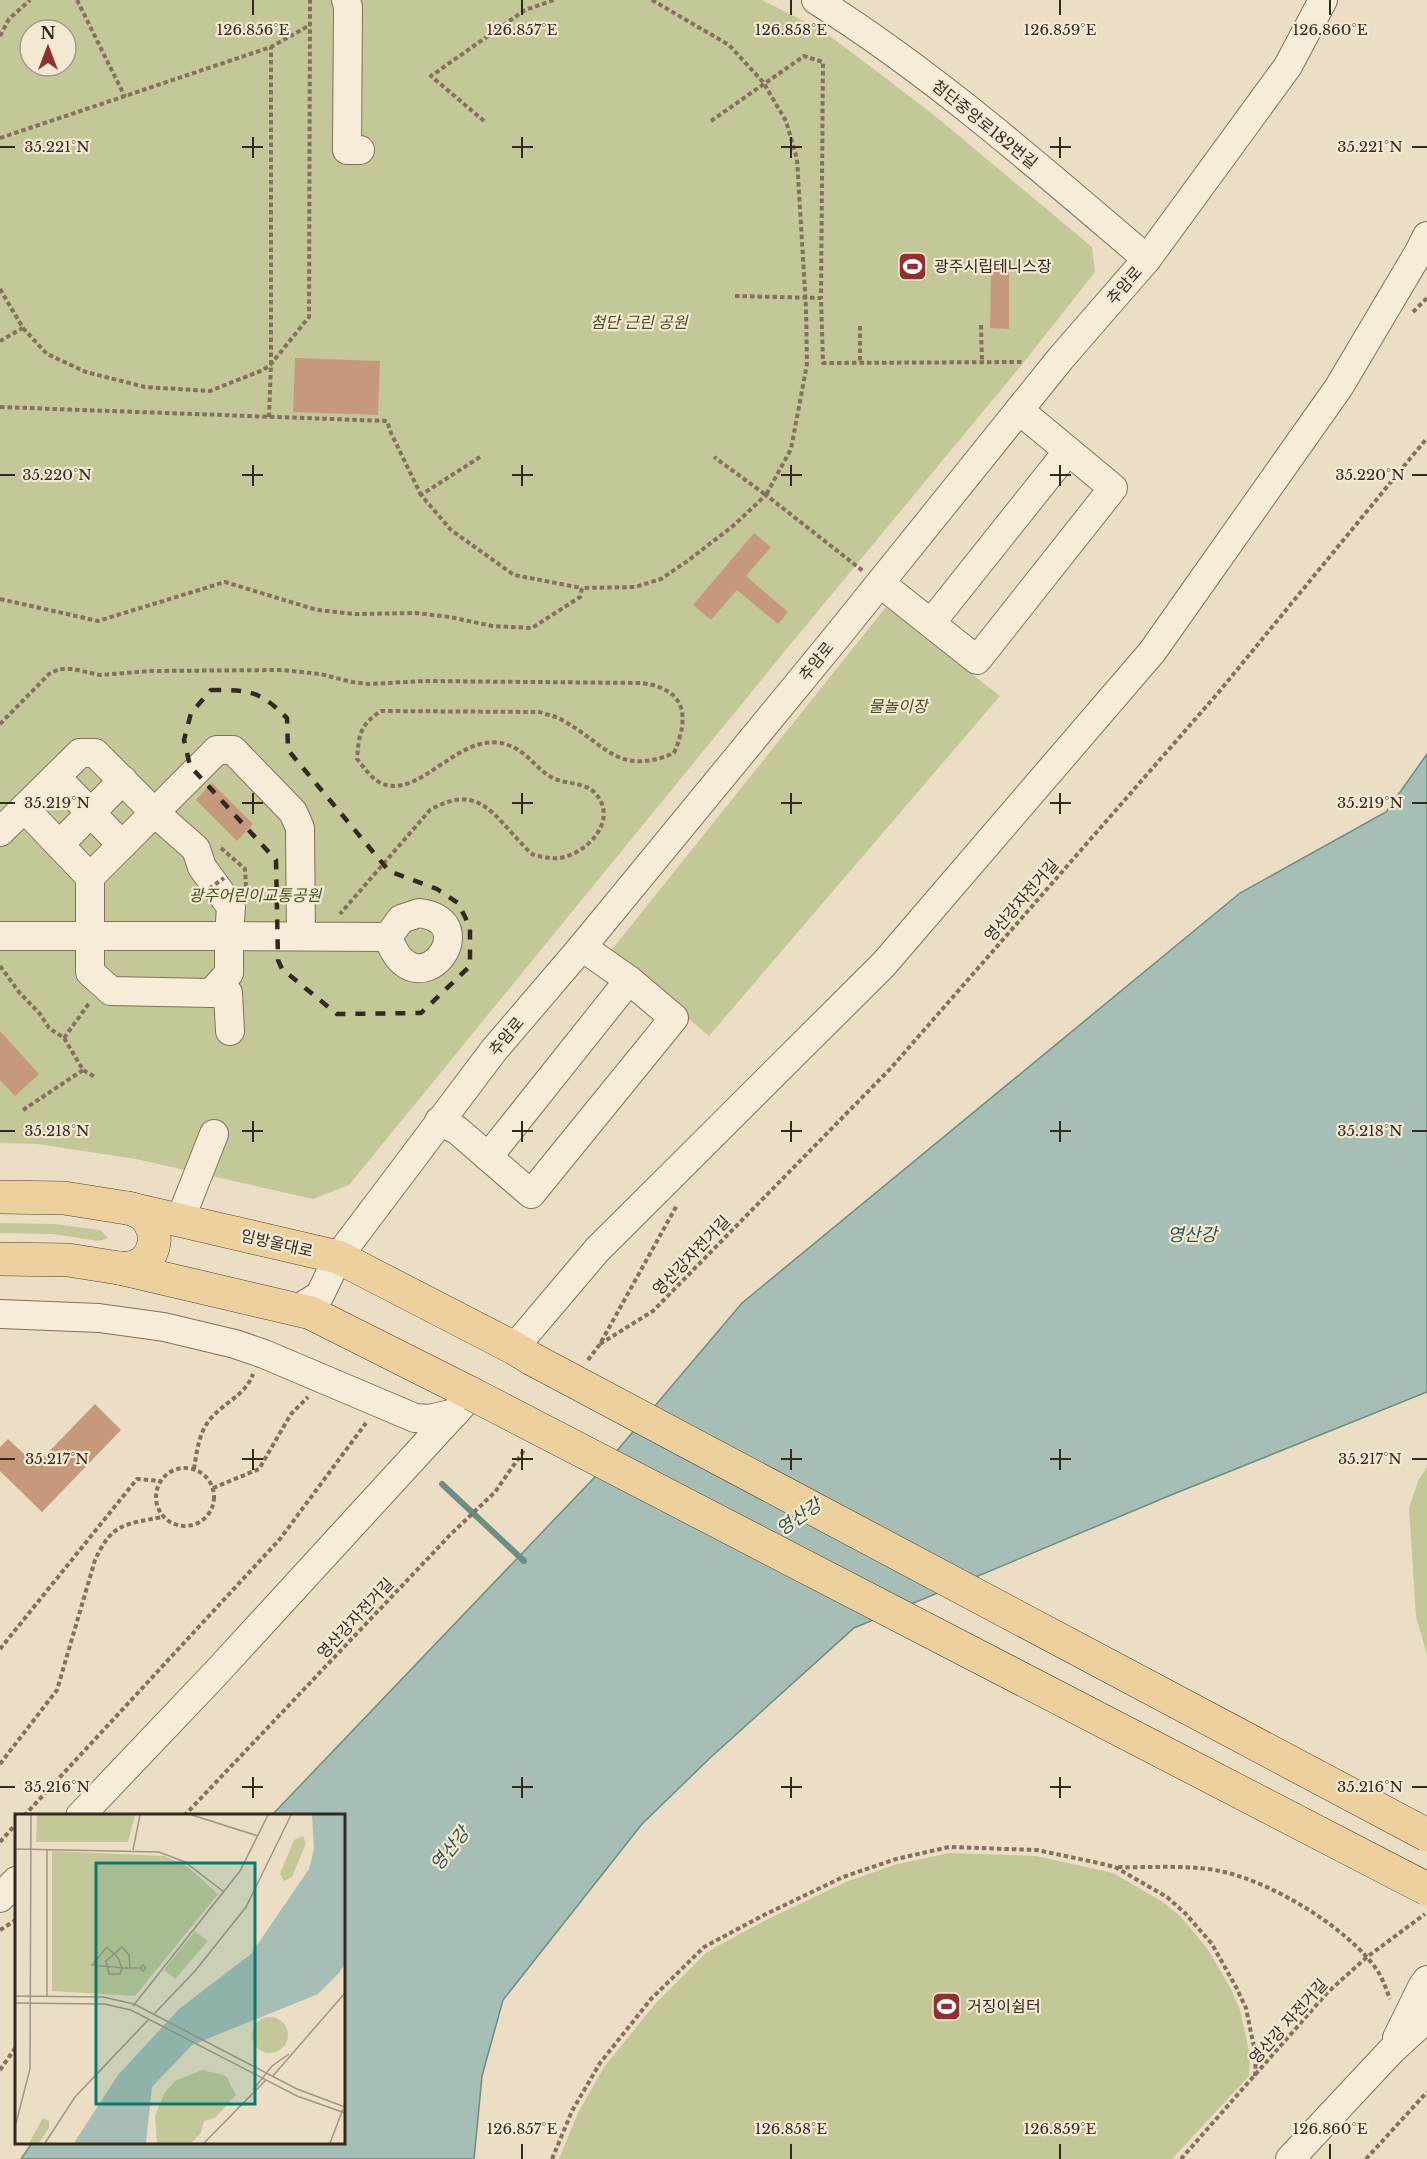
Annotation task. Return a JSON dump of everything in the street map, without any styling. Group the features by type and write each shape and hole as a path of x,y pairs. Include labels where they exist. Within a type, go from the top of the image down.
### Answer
{"main road":[{"name":"임방울대로","path":"0,1197 64,1198 127,1208 338,1257 1427,1834"},
{"path":"0,1259 68,1260 128,1269 138,1266 146,1260 151,1251 154,1232 144,1215 136,1209 127,1208"},
{"path":"119,1268 311,1313 464,1404 1427,1889"}],"street":[{"path":"346,0 348,7 347,150 360,150"},
{"name":"첨단중앙로182번길","path":"816,0 876,39 986,122 1147,259"},
{"name":"추암로","path":"296,1310 320,1295 338,1257 439,1121 494,1050 582,947 871,577 1019,410 1147,259 1288,66 1323,0"},
{"path":"523,1354 597,1250 884,964 1152,652 1339,387 1427,236"},
{"path":"871,577 977,660 1113,488 1019,410"},
{"path":"931,623 1068,451"},
{"path":"90,877 217,750 233,750 298,820 301,925"},
{"path":"0,832 80,753 95,753 154,812 196,849 202,867 231,907 230,973 211,993"},
{"path":"56,777 122,845"},
{"path":"60,844 123,780"},
{"path":"24,808 90,877 90,972 111,991 228,993 230,1031"},
{"path":"0,936 229,936 301,925 388,937"},
{"path":"439,1121 457,1130 531,1194 674,1018 629,980 582,947"},
{"path":"488,1157 629,980"},
{"path":"180,1220 214,1134"},
{"path":"0,1314 99,1318 164,1327 259,1352 415,1418 429,1419 464,1404"},
{"path":"81,1814 216,1673 464,1404"},
{"path":"0,1898 15,1882"},
{"path":"1391,2051 1427,1980"},
{"path":"1290,2159 1391,2051 1427,2018"}],"path":[{"path":"0,36 9,18 30,0"},
{"path":"77,0 125,97"},
{"path":"0,289 23,328 47,354 86,372 145,387 210,392 263,370 271,364 309,317 310,0"},
{"path":"484,120 431,76 525,10 554,0"},
{"path":"0,407 387,421 421,495 451,530 514,575 582,588 635,587 661,579 733,526 766,495 791,449 807,364 796,159 786,121 764,82 729,45 652,0"},
{"path":"0,138 271,47 310,25"},
{"path":"269,417 271,47"},
{"path":"711,120 804,56 824,62 821,298 823,363 1024,362"},
{"path":"735,296 821,298"},
{"path":"981,325 982,362"},
{"path":"860,326 860,363"},
{"path":"0,341 23,328"},
{"name":"영산강자전거길","path":"600,1344 653,1311 891,1068 1218,693 1427,438"},
{"path":"421,495 480,457"},
{"path":"714,457 871,577"},
{"path":"0,599 98,621 225,582 317,610 355,614 415,612 492,626 532,628 580,597 582,588"},
{"path":"0,723 49,674 59,669 72,669 100,675 150,670 282,670 320,674 369,684 425,681 642,683 657,685 673,694 684,717 682,734 674,753 644,762 629,761 614,755 562,719 540,712 381,711 370,718 361,729 357,759 379,782 394,786 408,783 471,747 488,741 504,744 520,750 550,777 581,784 594,793 603,808 601,830 586,847 569,856 558,858 534,855 493,811 477,802 460,800 444,802 430,810 341,914 301,925"},
{"path":"203,893 224,878"},
{"path":"0,966 49,1028 64,1038 83,1070 94,1077"},
{"path":"64,1038 92,998 97,994 111,991"},
{"path":"23,1110 83,1070"},
{"name":"영산강자전거길","path":"587,1363 600,1344 681,1199"},
{"path":"194,1469 199,1438 213,1416 240,1395 252,1378 259,1352"},
{"path":"213,1488 259,1469 291,1414 328,1382"},
{"path":"25,1814 280,1539 367,1422 376,1402"},
{"name":"영산강자전거길","path":"185,1814 452,1534 495,1492 527,1446"},
{"path":"175,1469 194,1469 209,1480 213,1488 215,1498 212,1508 200,1523 180,1526 171,1523 163,1517 155,1500 156,1490 160,1481 175,1469"},
{"path":"0,1648 137,1479 160,1481"},
{"path":"0,1764 57,1690 94,1560 104,1541 117,1527 163,1517"},
{"path":"0,1842 15,1825"},
{"path":"552,2159 572,2111 600,2063 651,1999 704,1947 762,1916 870,1866 950,1847 1037,1850 1115,1868 1209,1869 1239,1876 1305,1908 1337,1929 1367,1957 1378,1971"},
{"path":"1115,1868 1167,1897 1185,1913 1212,1944 1246,2008 1256,2055 1255,2076"},
{"name":"영산강 자전거길","path":"1181,2159 1327,1993 1367,1957 1427,1913"},
{"path":"0,1930 15,1921"},
{"path":"0,2070 15,2048"},
{"path":"1366,2159 1427,2092"}],"green space":[{"name":"첨단 근린 공원","path":"0,0 762,0 823,31 940,120 1092,247 1095,272 1024,362 349,1185 313,1199 136,1159 37,1144 0,1143"},
{"name":"물놀이장","path":"886,607 1000,696 709,1036 610,952"},
{"path":"0,1223 54,1224 100,1230 108,1238 99,1241 52,1234 0,1233"},
{"path":"1427,1467 1427,1655 1416,1616 1409,1508 1418,1481"},
{"name":"거징이쉼터","path":"950,1853 1036,1856 1113,1873 1163,1902 1181,1917 1207,1948 1231,1989 1240,2010 1250,2055 1249,2076 1172,2159 559,2159 578,2113 604,2067 656,2003 707,1952 764,1921 846,1882 897,1864"}],"water":[{"name":"영산강","path":"1427,754 1427,1392 1171,1495 854,1628 710,1758 642,1824 503,2000 482,2076 474,2159 21,2159 31,2144 345,2144 345,1814 273,1814 593,1479 742,1303 1240,893 1386,812"}],"building":[{"path":"991,268 1009,268 1009,329 990,328"},
{"path":"295,358 380,361 378,415 293,412"},
{"path":"754,533 771,547 746,576 788,612 778,624 737,590 711,620 693,605"},
{"path":"212,783 253,824 237,841 196,800"},
{"path":"0,1031 39,1074 15,1096 0,1080"},
{"path":"95,1404 121,1430 42,1512 0,1471 0,1447 8,1439 36,1465"}],"waterway":[{"path":"442,1484 524,1561"}],"railway":[{"path":"211,690 244,691 269,702 287,718 288,750 389,871 437,889 458,903 470,927 470,966 421,1013 337,1014 282,969 278,960 276,860 190,766 184,740 191,713 211,690"}],"place":[{"name":"광주시립테니스장","path":"913,266"},
{"name":"거징이쉼터","path":"946,2006"}],"park label":[{"name":"광주어린이교통공원","path":"255,895"}]}
